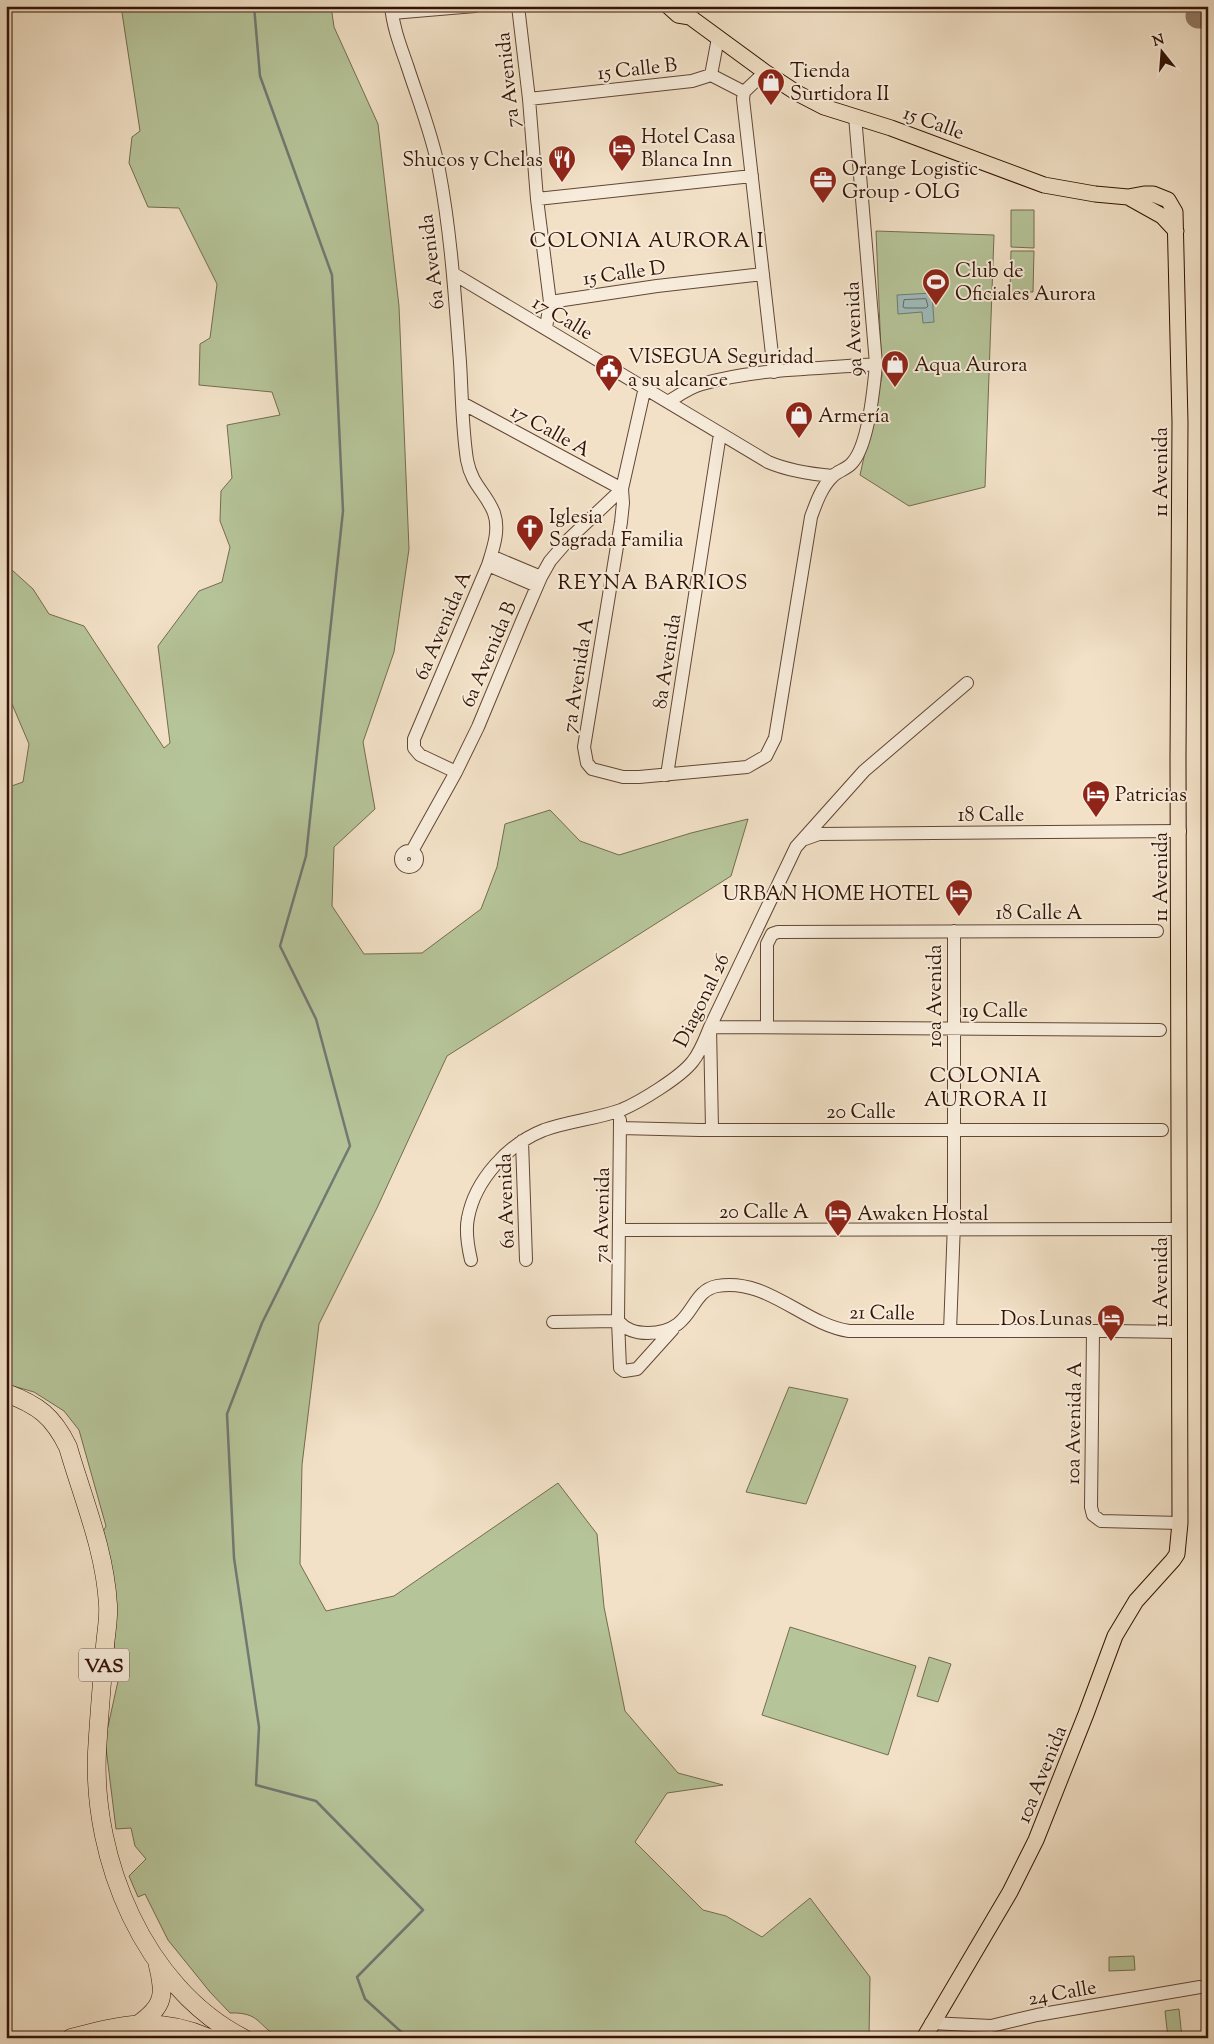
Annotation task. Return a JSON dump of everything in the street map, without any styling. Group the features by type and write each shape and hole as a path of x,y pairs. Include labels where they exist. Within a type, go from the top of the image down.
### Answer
{"highway":[{"name":"VAS","path":"6,1393 36,1406 59,1429 68,1447 97,1542 108,1606 97,1753 99,1814 105,1843 120,1889 133,1920 156,1961 190,2000 210,2018 243,2038"},
{"path":"140,2023 153,2014 161,1998 161,1983 156,1961"},
{"path":"71,2038 140,2023 177,2027 209,2038"}],"main road":[{"name":"15 Calle","path":"668,6 678,16 687,12 718,38 765,72 804,97 824,107 891,128 1044,184 1096,194 1128,197"},
{"name":"11 Avenida","path":"1128,197 1153,194 1168,200 1175,212 1176,230 1180,422 1180,1523"},
{"name":"10a Avenida","path":"924,2038 931,2023 1015,1884 1046,1814 1115,1636 1136,1601 1177,1554 1180,1523"}],"street":[{"path":"392,10 475,6"},
{"name":"7a Avenida","path":"518,6 529,99 537,199 550,302 546,328"},
{"name":"6a Avenida","path":"392,10 394,26 428,130 438,169 454,274 462,427 471,475 494,514"},
{"path":"718,38 711,75 744,92"},
{"path":"765,72 744,92 743,99 774,372"},
{"name":"15 Calle B","path":"529,99 692,81 711,75"},
{"name":"9a Avenida","path":"667,775 747,767 766,756 775,738 811,516 830,480 852,463 862,442 873,396 876,364 855,116"},
{"path":"537,199 752,176"},
{"name":"17 Calle","path":"454,274 768,462 783,469 811,474 830,480"},
{"name":"15 Calle D","path":"550,302 657,286 763,274"},
{"path":"668,402 701,384 728,378 774,372 876,364"},
{"name":"7a Avenida A","path":"645,387 622,489 621,522 584,747 587,763 592,769 600,772 623,777 667,775"},
{"name":"17 Calle A","path":"462,403 622,489"},
{"name":"8a Avenida","path":"667,775 720,434"},
{"name":"6a Avenida B","path":"412,851 456,772 478,727 539,582 550,561 569,539 622,489"},
{"name":"6a Avenida A","path":"456,772 420,755 414,748 414,739 490,561 496,540 494,514"},
{"path":"490,561 539,582"},
{"name":"Diagonal 26","path":"471,1260 467,1219 476,1193 496,1165 522,1141 556,1126 621,1110 682,1072 692,1062 701,1049 796,847 864,771 967,683"},
{"name":"18 Calle","path":"803,840 819,834 1180,831"},
{"name":"18 Calle A","path":"767,1027 766,953 768,939 772,934 786,931 1157,931"},
{"name":"10a Avenida","path":"950,1331 954,1229 954,931"},
{"path":"710,1027 712,1129"},
{"name":"19 Calle","path":"710,1027 1160,1030"},
{"name":"7a Avenida","path":"621,1110 618,1320 620,1368 624,1371 633,1370 641,1366 673,1328"},
{"name":"20 Calle","path":"620,1128 1162,1130"},
{"name":"6a Avenida","path":"522,1141 526,1260"},
{"name":"20 Calle A","path":"619,1230 1180,1229"},
{"name":"21 Calle","path":"673,1328 684,1320 700,1296 709,1289 731,1285 757,1290 823,1324 839,1330 1180,1332"},
{"path":"553,1322 618,1320 624,1328 634,1332 659,1332 673,1328"},
{"name":"10a Avenida A","path":"1093,1331 1091,1507 1093,1515 1101,1521 1180,1523"},
{"name":"24 Calle","path":"931,2023 991,2026 1037,2015 1200,1987"}],"green space":[{"path":"121,6 331,6 334,27 378,124 399,306 409,549 394,652 363,742 375,809 334,847 332,906 364,954 422,953 481,909 497,867 505,824 550,810 580,841 619,855 691,833 748,819 731,876 447,1056 377,1208 319,1324 302,1465 300,1564 326,1611 394,1596 558,1483 597,1534 604,1607 625,1711 678,1773 723,1785 667,1793 635,1842 703,1910 726,1916 762,1937 810,1898 870,1977 869,2038 280,2038 253,2017 240,2013 230,2013 210,1992 168,1940 145,1894 138,1897 129,1876 146,1859 135,1846 131,1828 116,1829 105,1740 120,1672 114,1660 115,1597 103,1532 106,1526 79,1430 64,1411 34,1392 6,1384 6,788 23,782 29,744 12,704 6,701 6,569 12,570 33,589 49,614 84,626 164,748 170,743 158,646 199,591 222,582 230,547 220,521 221,491 232,478 227,425 280,415 272,392 199,385 200,344 210,338 217,284 179,208 148,207 129,163 132,137 140,131"},
{"path":"1011,210 1034,210 1034,248 1011,247"},
{"name":"Club de Oficiales Aurora","path":"876,231 994,235 985,487 909,506 860,475 882,376"},
{"path":"1011,251 1034,251 1033,292 1010,292"},
{"path":"789,1387 848,1399 806,1504 746,1492"},
{"path":"790,1627 916,1666 888,1755 762,1715"},
{"path":"929,1657 951,1664 938,1702 917,1696"},
{"path":"1134,1956 1135,1970 1109,1971 1109,1957"},
{"path":"1179,2009 1182,2038 1168,2038 1165,2011"}],"water":[{"path":"932,293 934,322 923,323 922,312 898,314 897,295"}],"waterway":[{"path":"254,6 260,76 332,275 343,511 306,856 280,946 316,1019 350,1146 262,1323 227,1414 234,1558 259,1727 256,1785 316,1801 423,1910 357,1977 365,1999 408,2038"}],"taxiway":[{"path":"1198,16 1208,16"}],"place":[{"name":"Tienda Surtidora II","path":"771,106"},
{"name":"Hotel Casa Blanca Inn","path":"622,172"},
{"name":"Shucos y Chelas","path":"562,183"},
{"name":"Orange Logistic Group - OLG","path":"823,204"},
{"name":"Club de Oficiales Aurora","path":"936,306"},
{"name":"Aqua Aurora","path":"895,388"},
{"name":"VISEGUA Seguridad a su alcance","path":"609,392"},
{"name":"Armería","path":"799,439"},
{"name":"Iglesia Sagrada Familia","path":"530,552"},
{"name":"Patricias","path":"1096,818"},
{"name":"URBAN HOME HOTEL","path":"959,917"},
{"name":"Awaken Hostal","path":"838,1237"},
{"name":"Dos Lunas","path":"1111,1342"}],"district":[{"name":"COLONIA AURORA I","path":"647,240"},
{"name":"REYNA BARRIOS","path":"653,582"},
{"name":"COLONIA AURORA II","path":"986,1087"}]}
